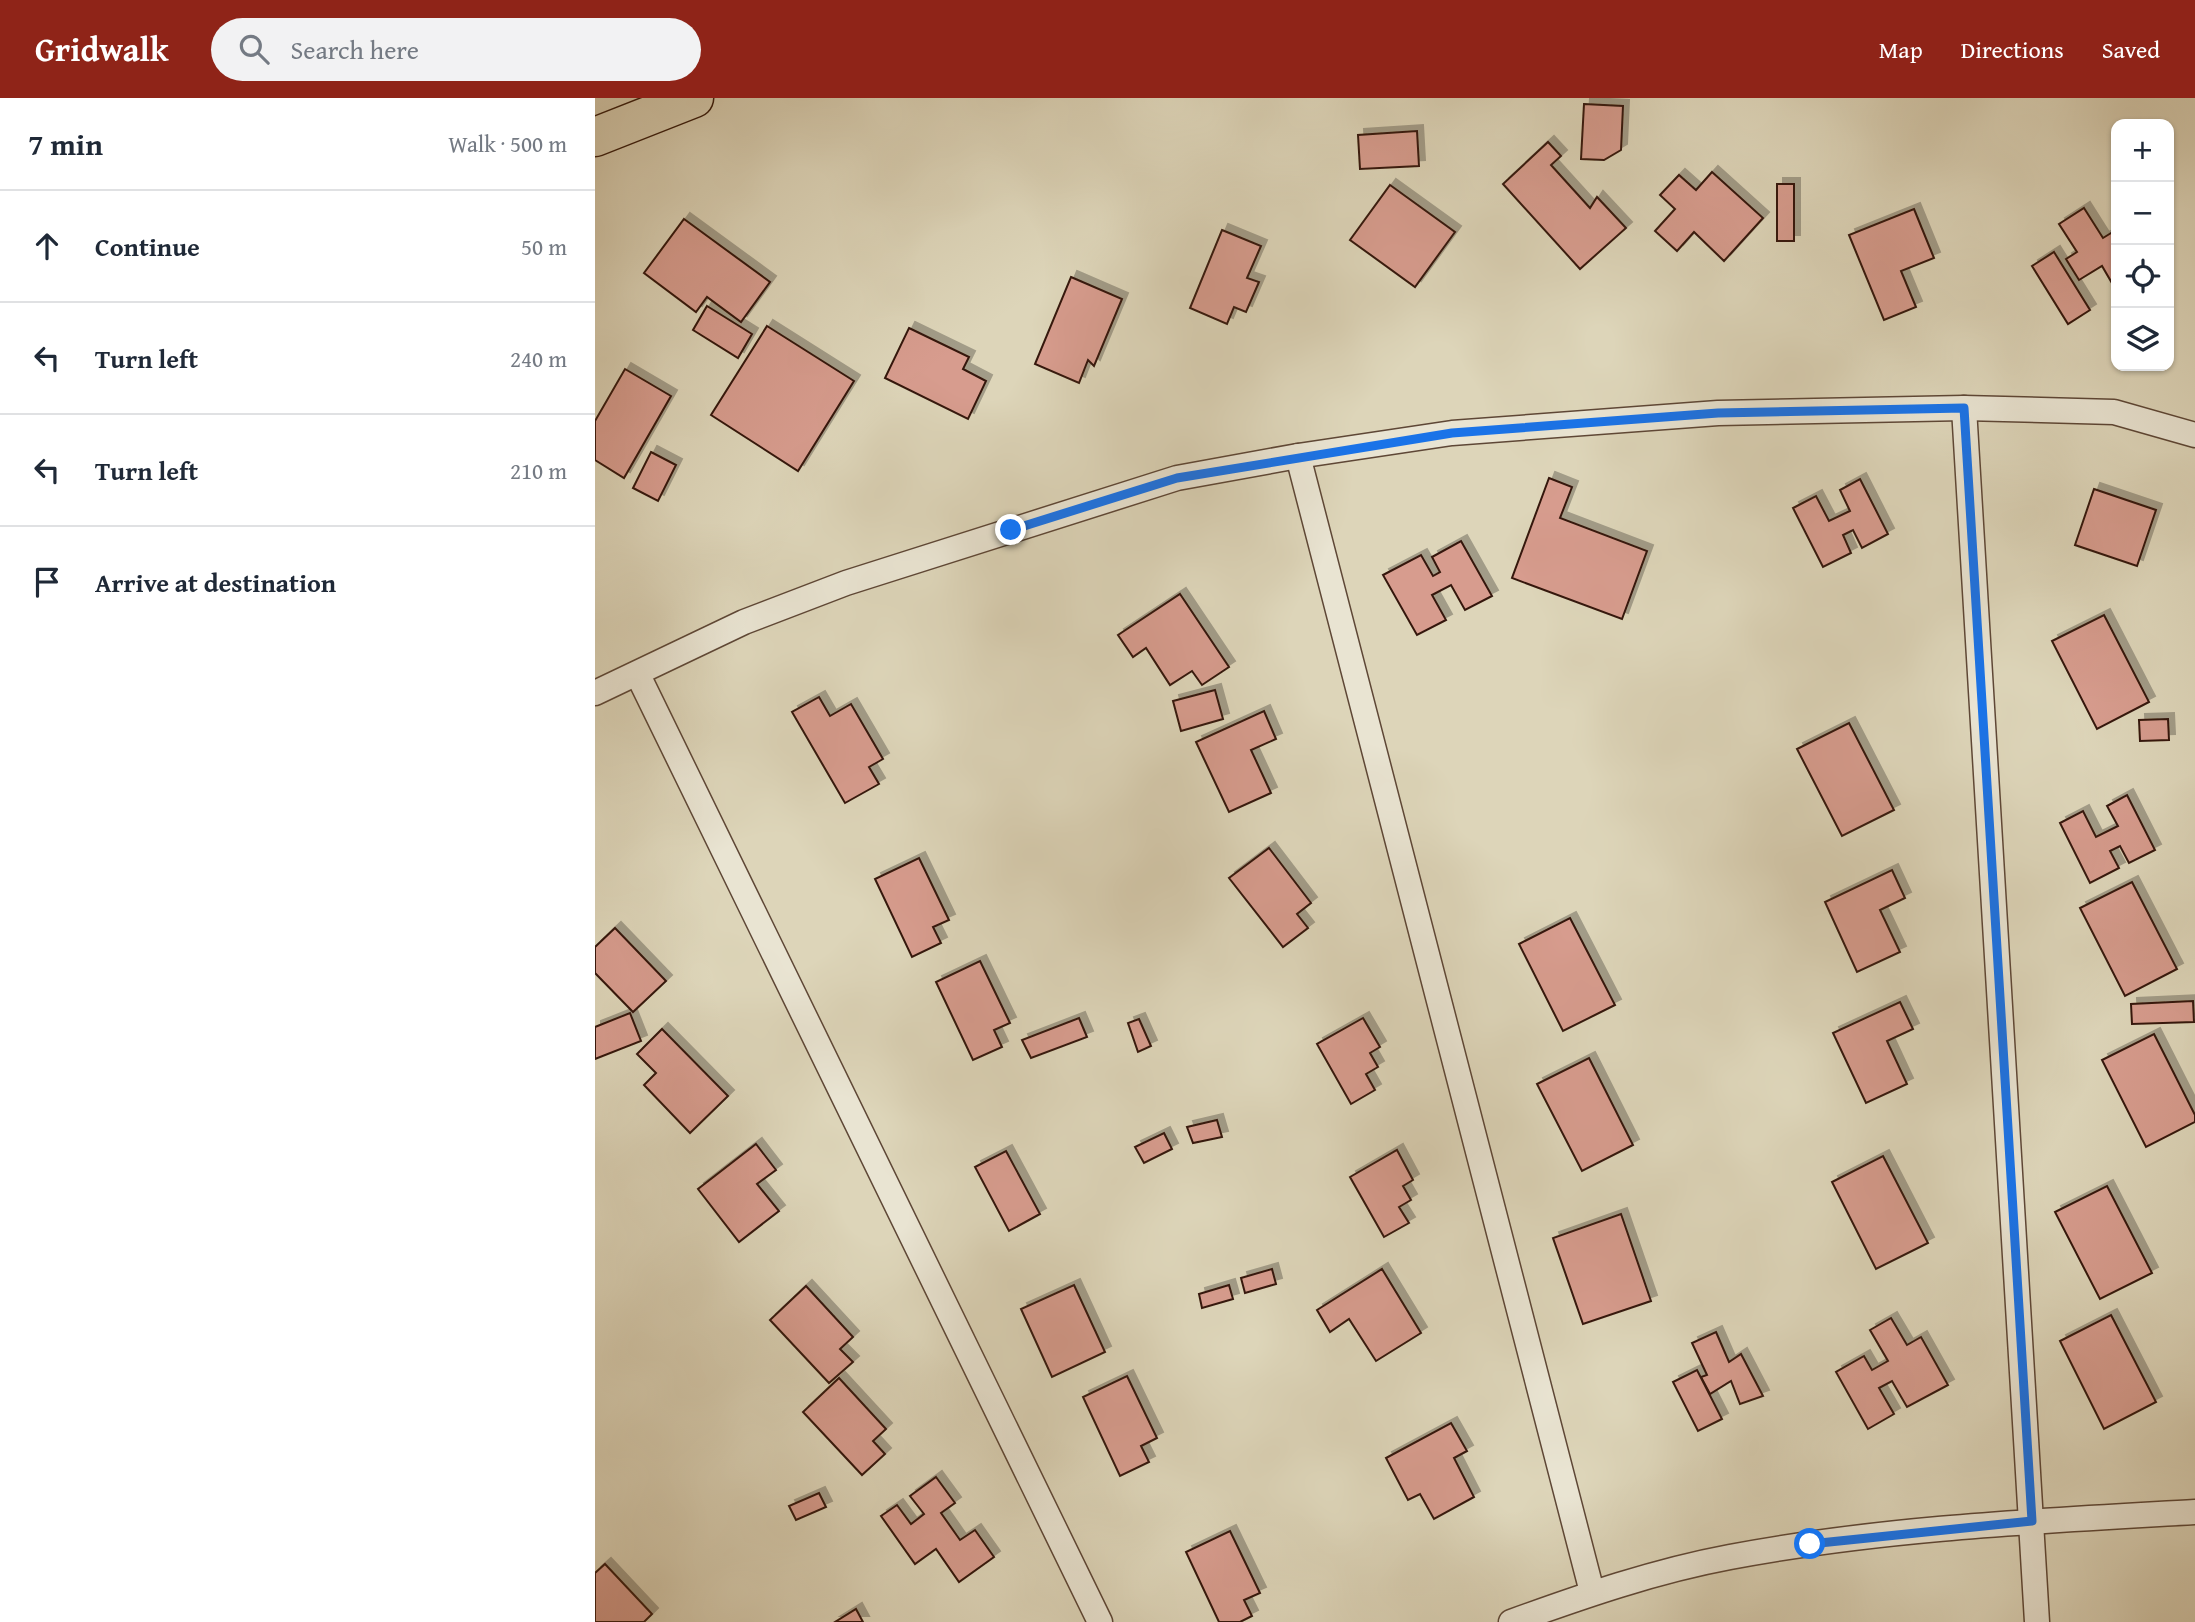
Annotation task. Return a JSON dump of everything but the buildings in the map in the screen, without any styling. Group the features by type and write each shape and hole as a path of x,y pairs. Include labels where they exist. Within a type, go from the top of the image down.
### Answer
{"main road":[{"path":"595,137 694,98"}],"street":[{"path":"1964,408 2037,1622"},
{"path":"595,693 638,675 744,622 846,583 1177,478 1298,456 1452,433 1718,413 1964,408 2114,412 2195,435"},
{"path":"1298,456 1592,1592"},
{"path":"638,675 1100,1622"},
{"path":"1511,1622 1592,1592 1729,1557 1810,1544 2032,1521 2195,1512"}],"route":[{"path":"1011,530 1177,478 1298,456 1452,433 1718,413 1964,408 2032,1521 1810,1544"}]}
